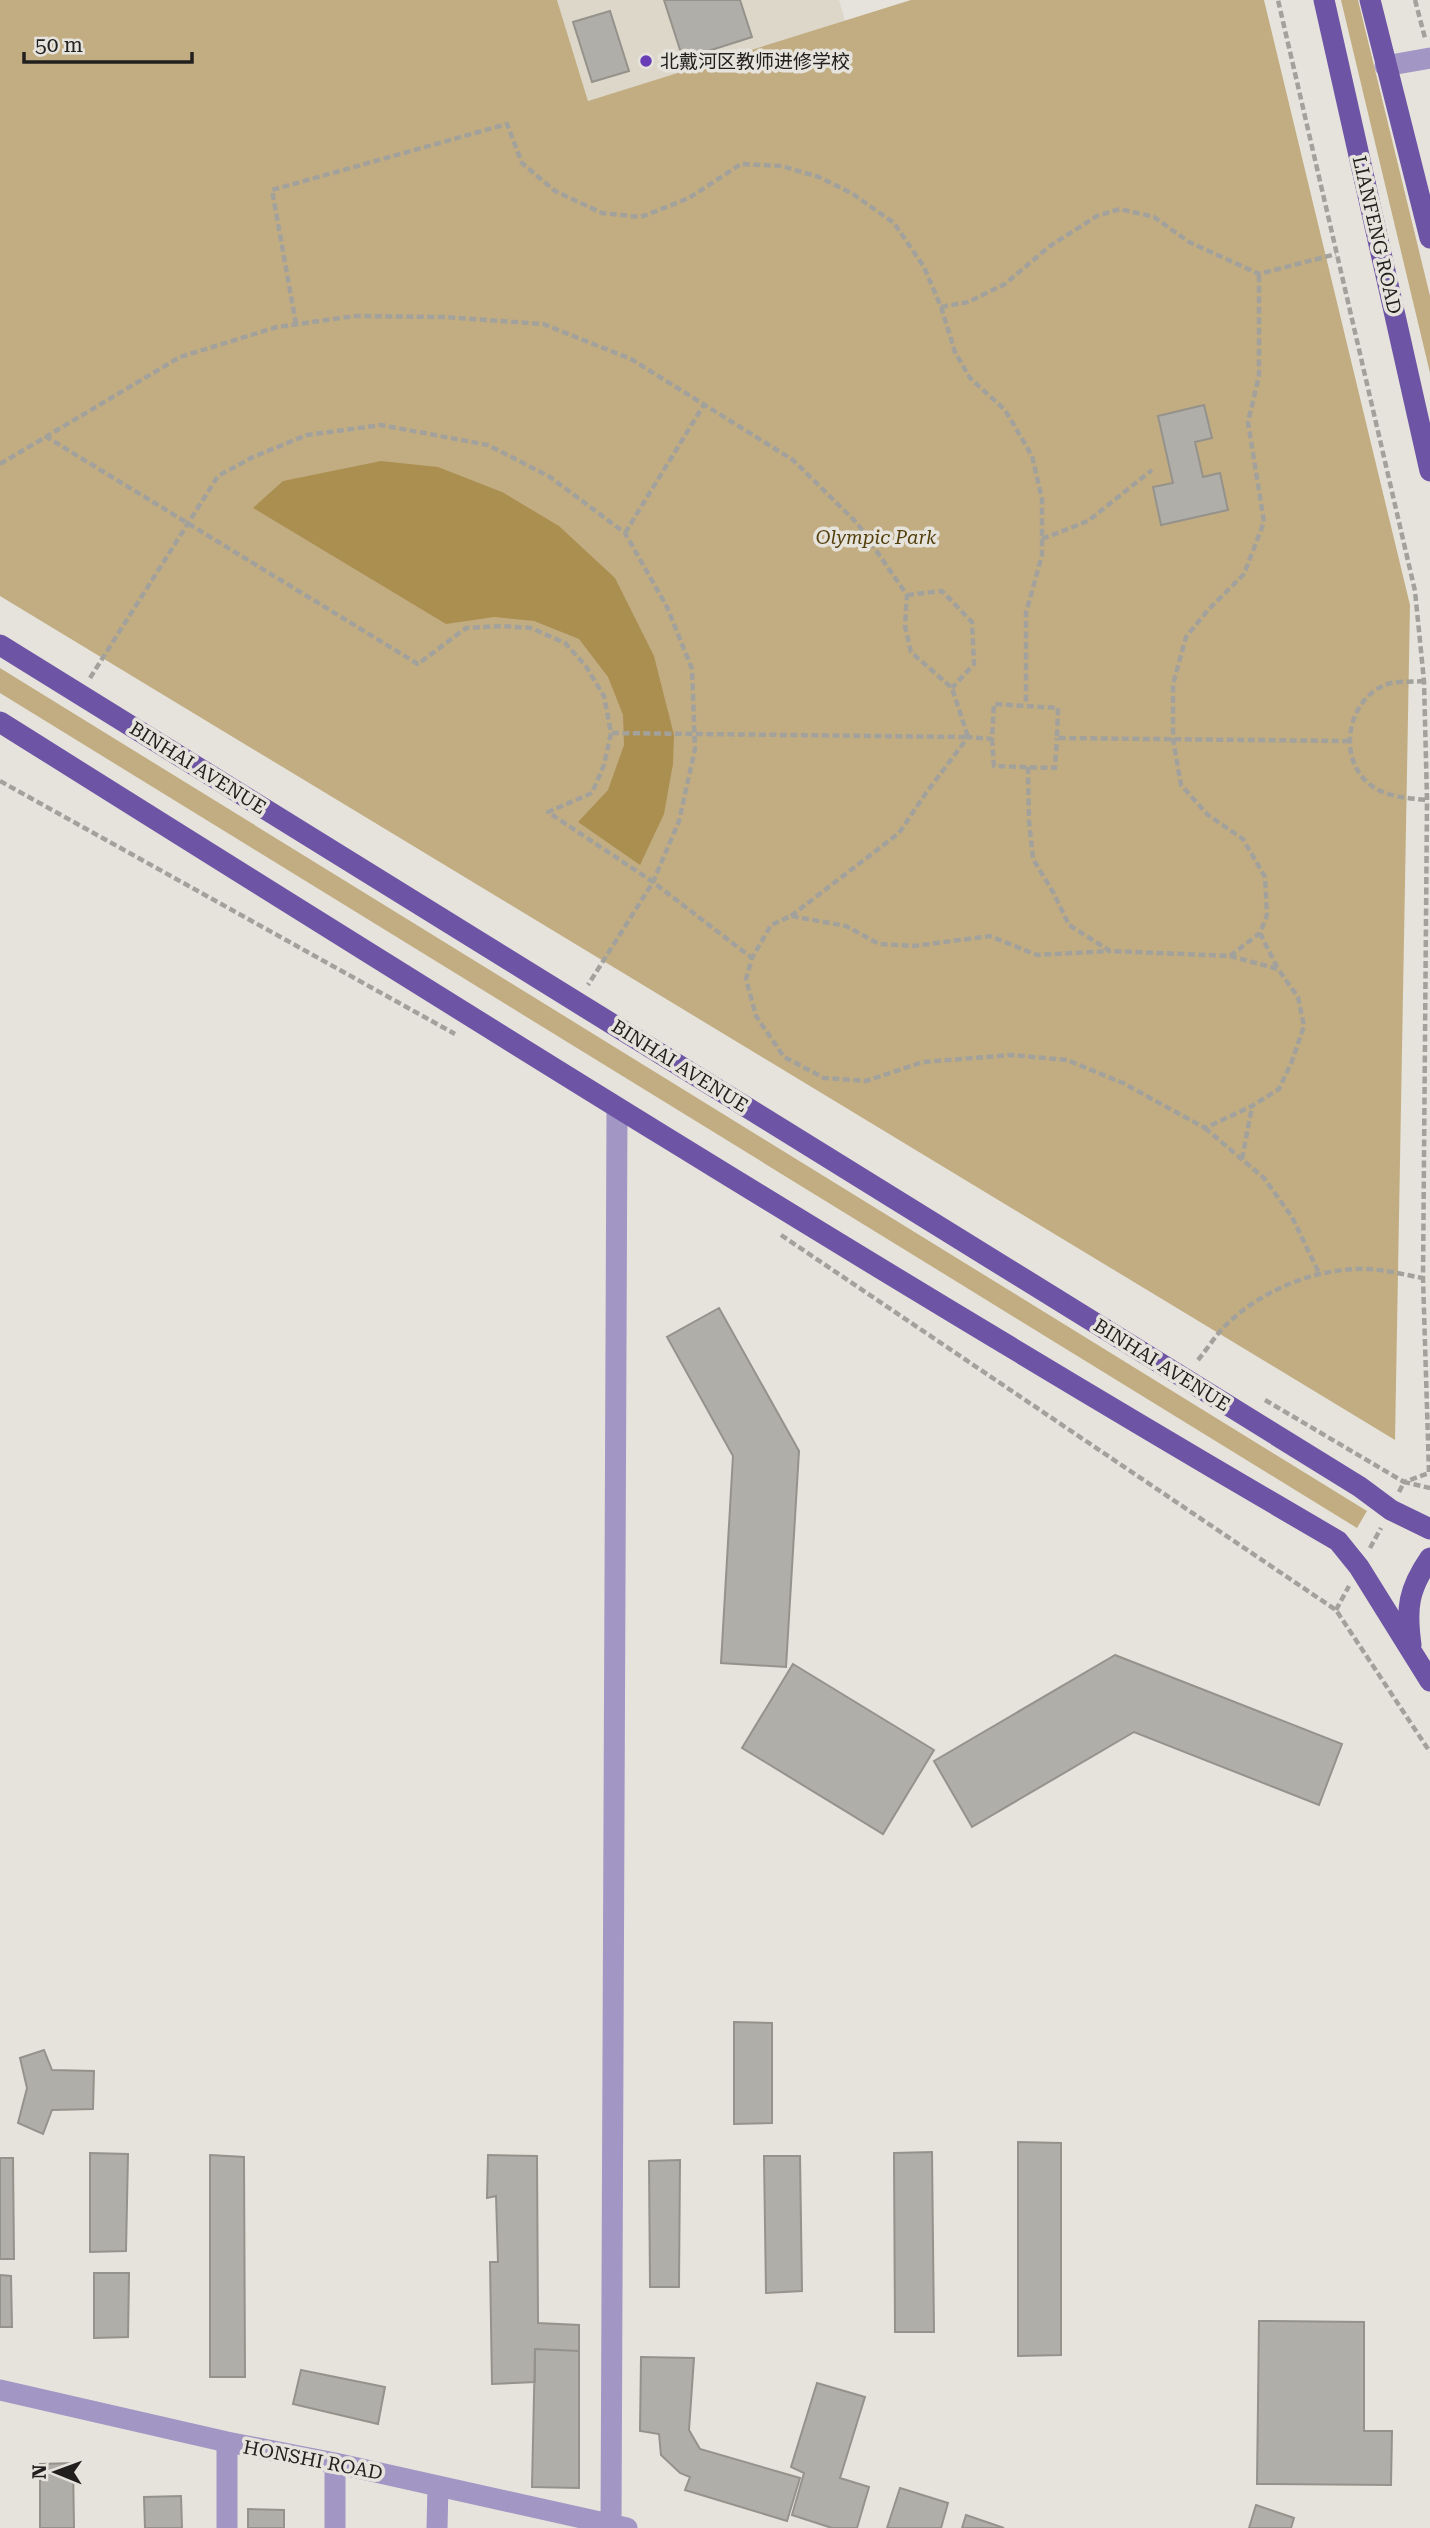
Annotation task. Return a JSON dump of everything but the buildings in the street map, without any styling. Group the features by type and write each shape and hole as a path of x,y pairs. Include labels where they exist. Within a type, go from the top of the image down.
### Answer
{"main road":[{"name":"LIANFENG ROAD","path":"1324,0 1430,471"},
{"path":"1370,0 1385,66 1427,211 1430,238"},
{"name":"BINHAI AVENUE","path":"0,645 1360,1487 1391,1510 1430,1529"},
{"path":"0,722 617,1109 1154,1434 1338,1541 1359,1567 1428,1677"},
{"path":"1428,1677 1411,1646 1407,1615 1413,1585 1430,1558"}],"street":[{"path":"1385,66 1429,51"},
{"path":"617,1109 617,2527"},
{"name":"HONSHI ROAD","path":"0,2390 617,2527"},
{"path":"227,2442 227,2528"},
{"path":"335,2463 335,2528"},
{"path":"438,2486 438,2528"}],"path":[{"path":"1278,0 1415,591 1424,681 1427,800 1423,1278 1429,1473 1404,1482"},
{"path":"1415,0 1429,51"},
{"path":"296,324 272,191 507,124 522,163 555,191 602,213 641,217 689,198 741,164 782,166 818,177 853,194 894,223 924,267 941,307 955,352 970,378 1006,410 1032,456 1042,499 1042,555 1026,613 1026,705"},
{"path":"941,307 968,302 1005,284 1050,246 1097,216 1121,209 1154,217 1189,242 1259,274 1336,254"},
{"path":"1230,956 1260,933 1267,915 1265,877 1243,839 1208,815 1181,785 1172,739 1173,684 1186,637 1244,574 1264,522 1248,422 1259,376 1259,274"},
{"path":"0,464 180,357 277,327 355,316 445,317 543,324 631,359 793,460 857,523 907,595 905,626 911,652 952,688 968,737"},
{"path":"625,533 705,404"},
{"path":"79,671 90,678 218,476 253,457 307,435 381,425 488,445 550,477 625,533 667,607 692,669 695,749 680,821 653,882 588,985 576,978"},
{"path":"45,436 418,664 466,628 531,628 565,643 585,665 604,696 611,733 604,765 592,793 548,812 653,882 752,958"},
{"path":"1042,539 1088,521 1152,470"},
{"path":"907,595 943,591 972,622 974,664 952,688"},
{"path":"1424,681 1390,683 1368,695 1355,712 1349,741 1352,760 1366,781 1391,796 1427,800"},
{"path":"994,705 1058,708 1057,738 1055,768 994,766 994,705"},
{"path":"611,733 992,739"},
{"path":"968,737 899,834 791,916 771,925 752,958 746,979 756,1016 784,1057 824,1078 866,1081 923,1062 1011,1055 1067,1060 1123,1083 1205,1128 1264,1178 1292,1217 1319,1273"},
{"path":"1057,738 1349,741"},
{"path":"1028,767 1033,859 1069,925 1110,951"},
{"path":"0,781 460,1037"},
{"path":"791,916 846,926 879,944 914,946 990,936 1037,955 1110,951 1230,956 1278,969"},
{"path":"1205,1128 1252,1106 1279,1089 1293,1062 1304,1026 1298,997 1278,969 1260,933"},
{"path":"1242,1159 1252,1106"},
{"path":"779,1234 1336,1610 1430,1752"},
{"path":"1198,1360 1229,1322 1263,1298 1319,1273 1368,1269 1423,1278"},
{"path":"1186,1353 1209,1367"},
{"path":"1255,1394 1404,1482 1430,1488"}],"shaded area":[{"name":"北戴河区教师进修学校","path":"557,0 839,0 845,21 588,101"},
{"path":"381,461 438,467 502,492 559,526 615,578 654,656 674,735 673,764 664,814 640,865 578,822 608,790 624,745 623,715 608,677 579,639 534,621 494,617 446,624 253,508 283,481"}],"green space":[{"name":"Olympic Park","path":"0,0 557,0 588,101 911,0 1264,0 1410,605 1395,1440 0,596"},
{"path":"1341,0 1358,0 1430,296 1430,373"},
{"path":"0,668 1367,1511 1357,1528 0,693"}],"place":[{"name":"北戴河区教师进修学校","path":"646,61"}]}
